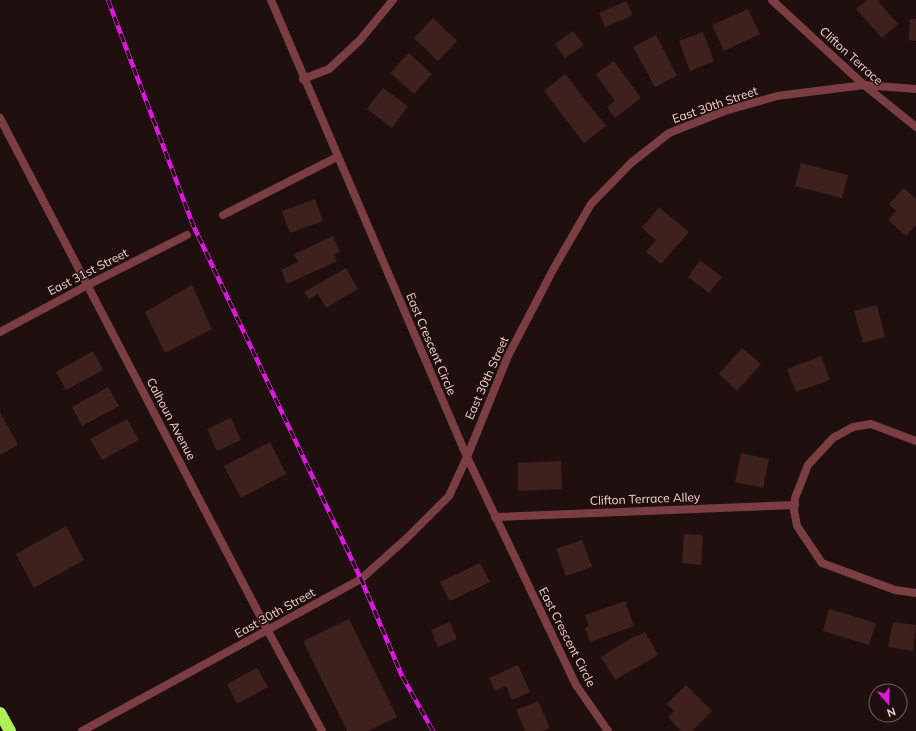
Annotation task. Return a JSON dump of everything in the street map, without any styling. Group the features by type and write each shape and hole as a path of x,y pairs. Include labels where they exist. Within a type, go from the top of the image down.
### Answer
{"highway":[{"path":"0,713 10,731"}],"street":[{"name":"East Crescent Circle","path":"271,0 303,79 466,456 576,685 608,731"},
{"path":"303,79 329,69 360,40 393,0"},
{"name":"Clifton Terrace","path":"772,0 864,85 916,127"},
{"name":"East 30th Street","path":"82,731 361,579 407,538 449,496 508,356 554,268 591,204 631,163 669,133 725,111 777,96 864,85 916,89"},
{"name":"Calhoun Avenue","path":"0,118 268,631 322,731"},
{"path":"223,214 337,157"},
{"name":"East 31st Street","path":"0,332 88,285 187,235"},
{"path":"916,441 872,424 853,427 833,438 808,465 795,498 797,526 822,563 895,590 916,593"},
{"name":"Clifton Terrace Alley","path":"495,517 795,505"}],"building":[{"path":"867,0 880,0 878,1 898,24 882,38 856,9"},
{"path":"626,1 633,15 605,27 599,13"},
{"path":"748,9 760,34 724,51 712,25"},
{"path":"433,18 457,41 438,61 414,38"},
{"path":"910,19 916,19 916,41 909,40"},
{"path":"573,31 584,45 565,58 555,44"},
{"path":"703,32 714,61 690,71 679,41"},
{"path":"656,35 677,76 655,87 633,47"},
{"path":"409,53 432,74 414,94 390,73"},
{"path":"614,61 641,98 615,118 607,107 615,101 596,74"},
{"path":"565,74 606,126 584,143 544,91"},
{"path":"383,88 408,106 392,128 367,109"},
{"path":"801,163 848,175 842,198 795,186"},
{"path":"904,188 916,199 916,225 906,236 888,220 896,211 889,204"},
{"path":"315,199 323,221 290,233 282,211"},
{"path":"659,207 689,232 661,264 646,252 656,240 642,228"},
{"path":"333,236 340,252 334,254 337,261 287,284 281,270 298,262 294,254"},
{"path":"700,260 722,277 709,293 688,277"},
{"path":"346,268 358,289 326,308 318,294 309,299 304,292"},
{"path":"192,285 212,329 165,353 145,312"},
{"path":"877,305 885,337 863,343 854,311"},
{"path":"742,348 761,364 737,391 719,374"},
{"path":"93,351 103,370 66,390 56,372"},
{"path":"821,356 830,380 796,392 787,369"},
{"path":"108,387 119,406 82,426 72,407"},
{"path":"0,412 18,445 0,455"},
{"path":"231,418 241,440 217,451 207,429"},
{"path":"127,419 139,440 102,460 90,439"},
{"path":"270,442 286,474 241,498 224,466"},
{"path":"741,453 769,459 763,488 735,482"},
{"path":"561,461 562,489 518,491 518,463"},
{"path":"66,526 84,560 34,588 16,554"},
{"path":"684,534 703,535 701,565 682,563"},
{"path":"582,540 592,567 566,576 556,549"},
{"path":"480,563 490,582 450,601 440,582"},
{"path":"625,601 634,626 590,642 585,628 589,626 585,615"},
{"path":"829,609 876,623 869,645 823,631"},
{"path":"349,619 397,717 368,731 347,731 303,641"},
{"path":"450,622 457,639 438,647 431,630"},
{"path":"893,622 916,625 913,651 888,647"},
{"path":"645,632 658,655 615,680 601,657 635,636"},
{"path":"518,665 530,692 512,700 506,686 495,691 489,678"},
{"path":"257,668 268,687 237,704 227,684"},
{"path":"686,685 712,711 692,731 681,731 668,717 674,711 667,704"},
{"path":"538,701 550,728 543,731 525,731 516,710"}],"railway":[{"path":"108,0 193,225 361,579 402,676 433,731"}]}
